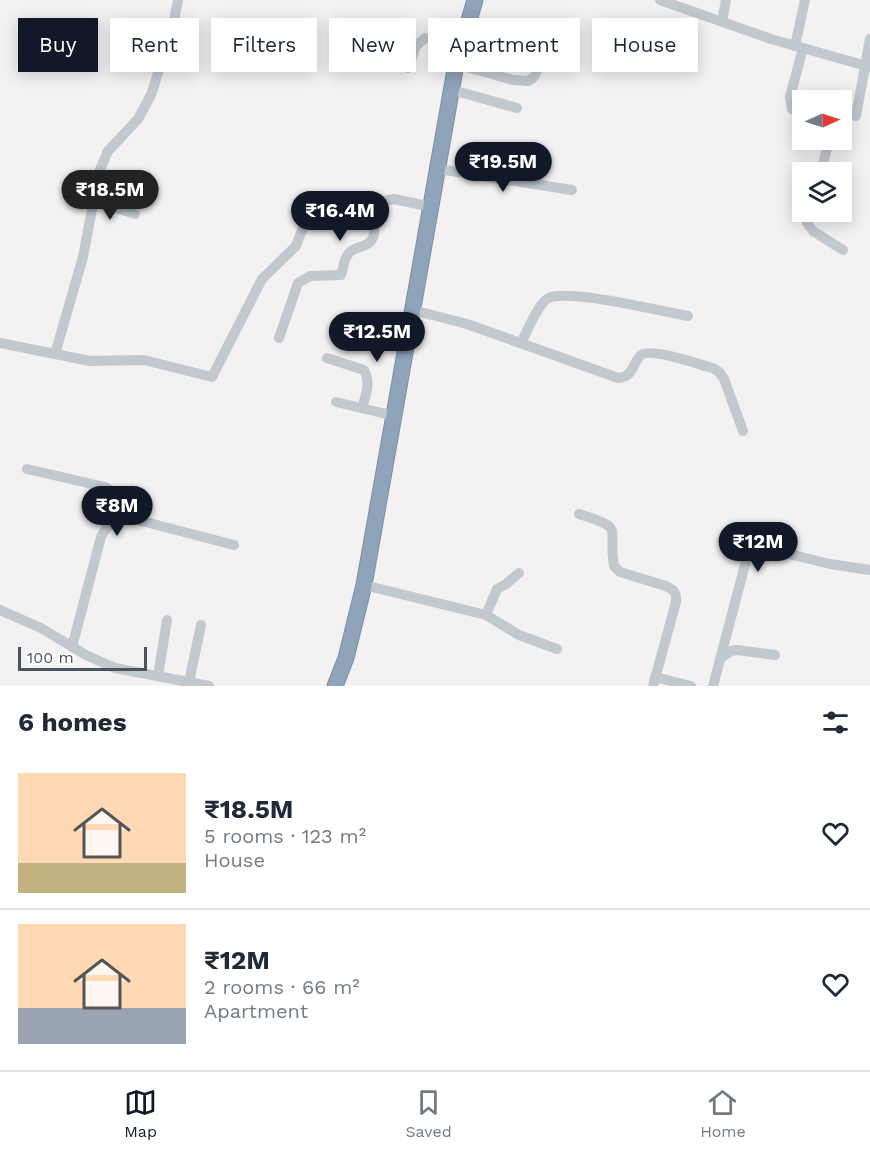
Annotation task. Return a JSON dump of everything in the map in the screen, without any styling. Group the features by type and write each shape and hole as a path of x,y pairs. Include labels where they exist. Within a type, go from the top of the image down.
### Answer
{"highway":[{"path":"469,18 475,0"},
{"path":"335,686 345,658 364,585 455,72"}],"street":[{"path":"55,354 83,256 99,172 108,151 138,119 151,95 173,25 178,0"},
{"path":"660,0 799,47 868,66"},
{"path":"722,22 726,0"},
{"path":"792,109 790,97 805,0"},
{"path":"416,46 420,41 428,39"},
{"path":"856,116 868,66 870,39"},
{"path":"484,72 513,80 528,81 537,72"},
{"path":"452,90 517,108"},
{"path":"438,168 572,190"},
{"path":"370,216 386,201 394,199 432,207"},
{"path":"93,201 135,214"},
{"path":"0,343 103,362 144,360 212,377 262,279 296,246 314,204 323,203 370,216"},
{"path":"279,338 298,283 310,276 341,275 347,255 367,245 373,239 375,226 370,216"},
{"path":"807,222 813,231 843,250"},
{"path":"521,343 544,303 555,295 584,297 688,316"},
{"path":"413,310 467,324 618,378 631,374 640,355 646,352 713,368 724,379 743,431"},
{"path":"327,358 364,370 368,376 368,383 362,408"},
{"path":"336,402 395,416"},
{"path":"27,470 105,487 142,521"},
{"path":"579,513 603,521 611,527 614,534 614,566 620,572 673,590 676,595 654,682 691,686"},
{"path":"72,647 101,537 106,527 114,520 121,518 142,521 234,545"},
{"path":"714,686 746,561 756,548 768,548 820,562 870,570"},
{"path":"486,615 496,589 519,573"},
{"path":"364,585 486,615 519,635 557,649"},
{"path":"0,610 41,628 101,663 115,668 209,686"},
{"path":"158,676 168,620"},
{"path":"189,682 201,625"},
{"path":"721,658 737,650 775,655"}]}
